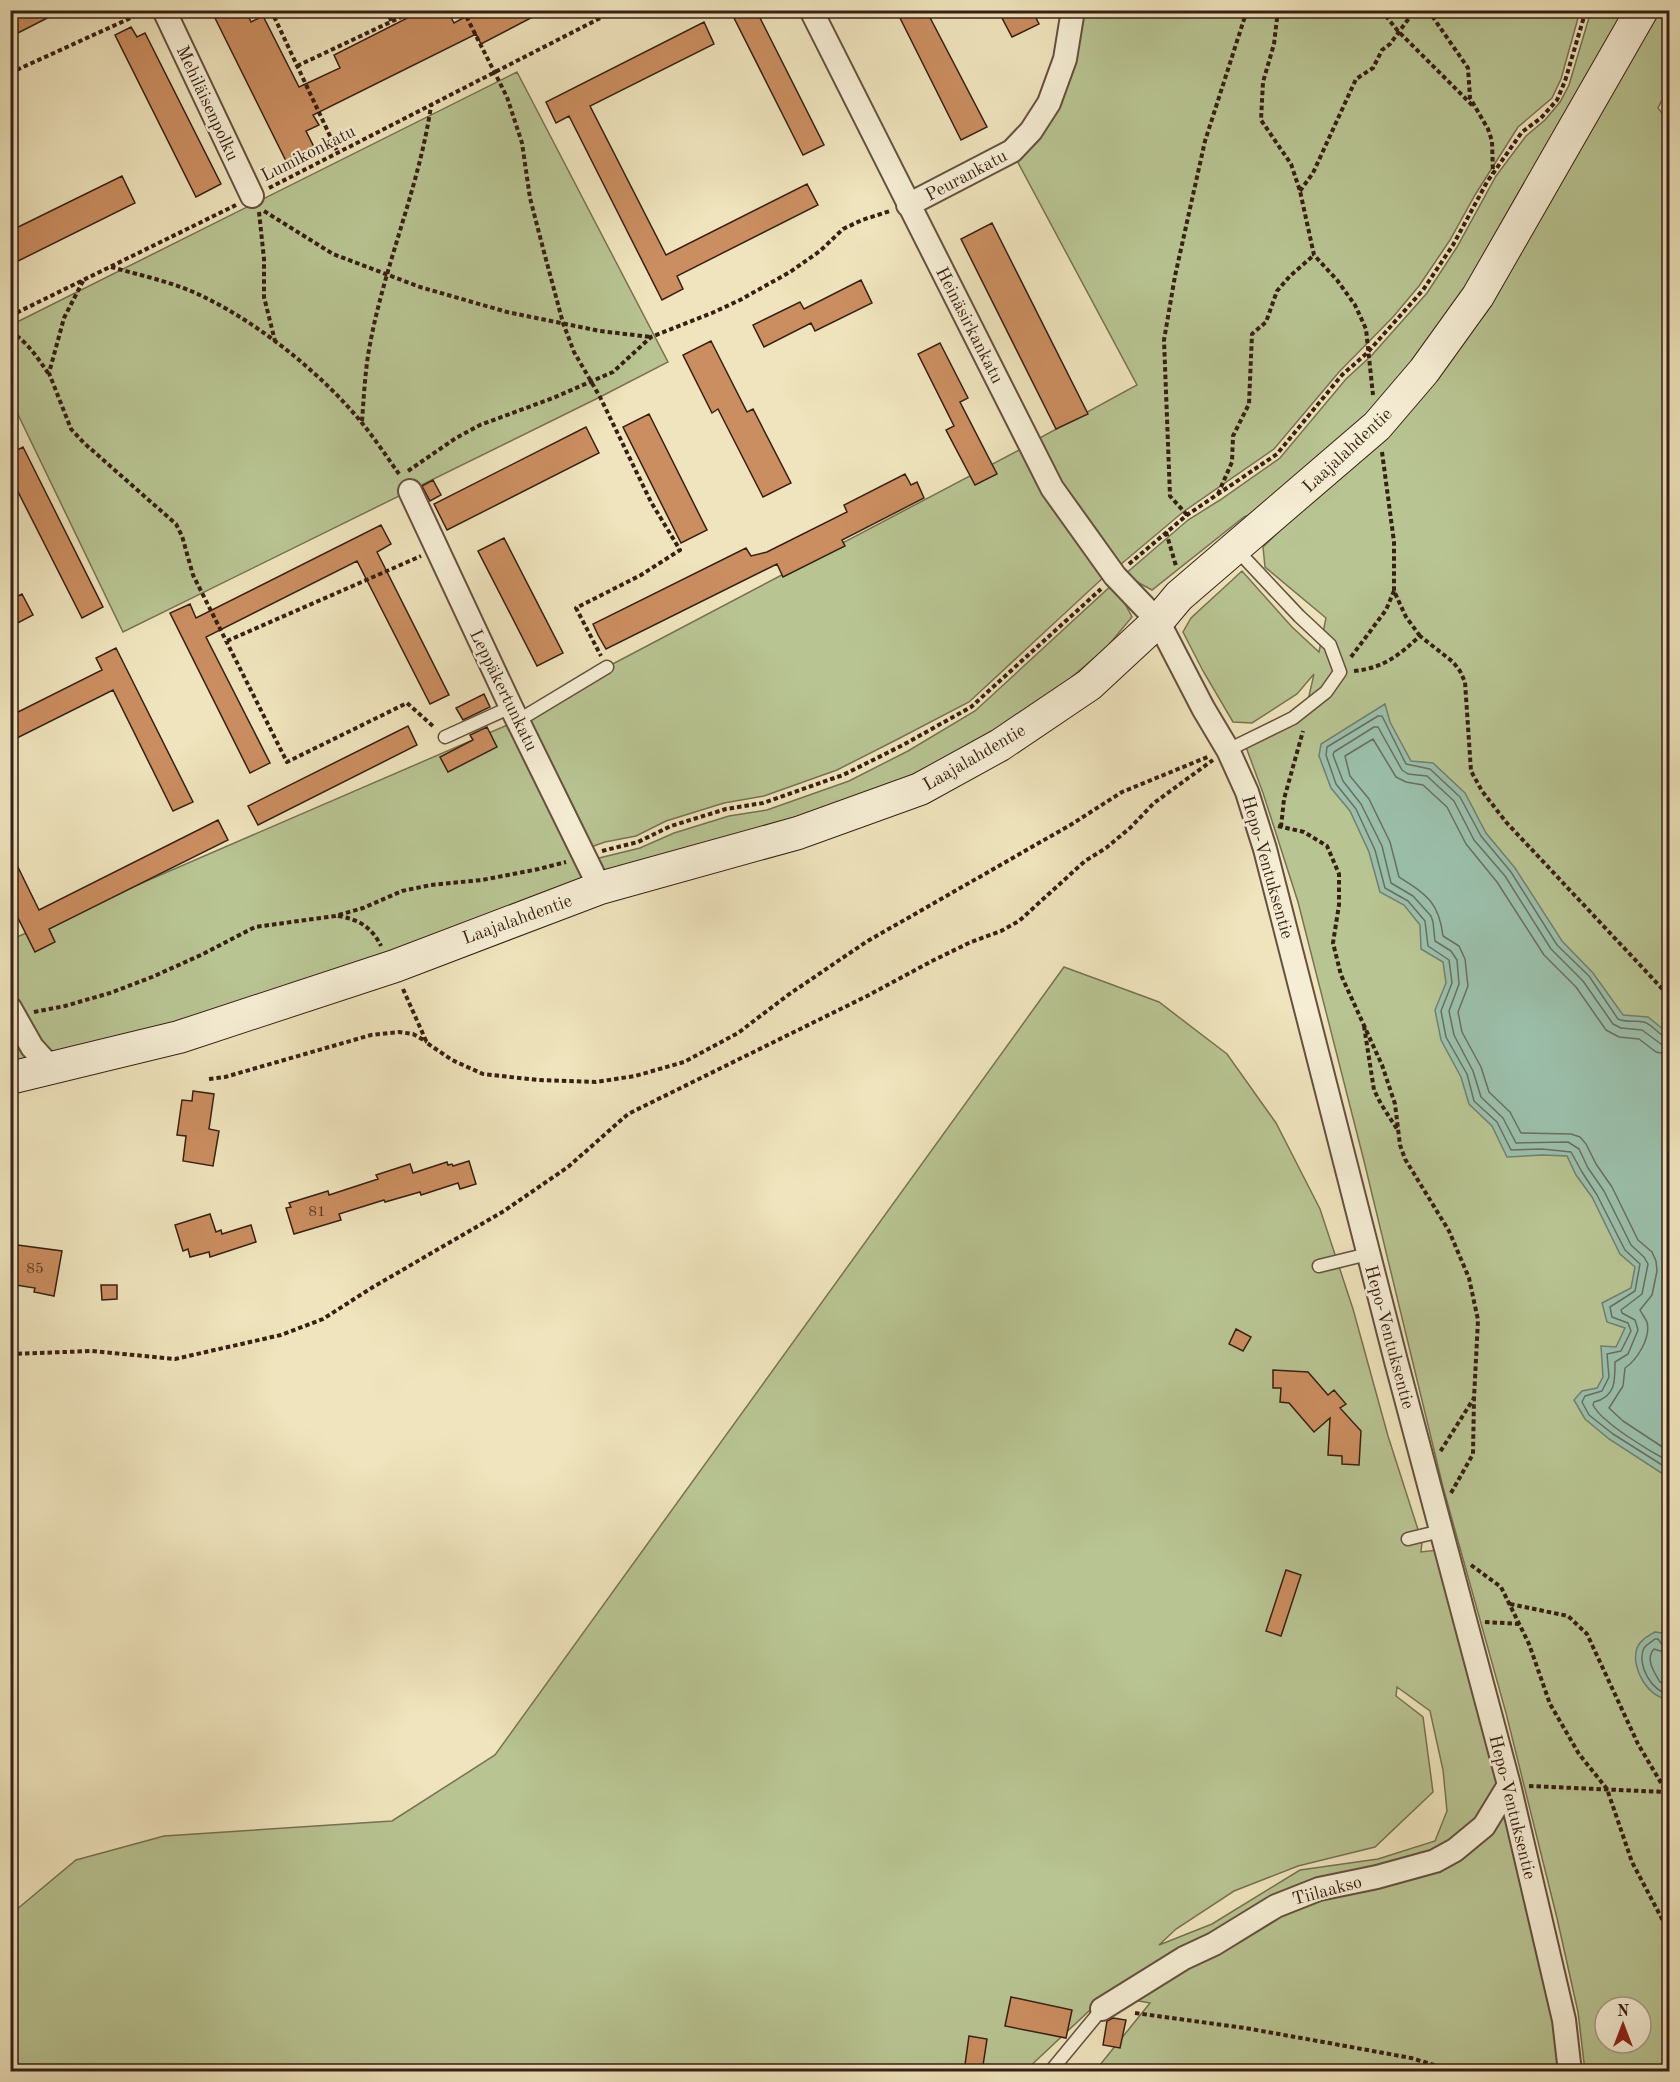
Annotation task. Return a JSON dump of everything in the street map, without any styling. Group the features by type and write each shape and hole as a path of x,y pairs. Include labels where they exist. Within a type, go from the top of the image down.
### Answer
{"street":[{"name":"Mehiläisenpolku","path":"164,10 252,196"},
{"name":"Heinäsirkankatu","path":"811,10 1052,488 1115,576 1158,621"},
{"name":"Peurankatu","path":"908,205 1012,151 1031,130 1049,103 1065,59 1074,10"},
{"name":"Laajalahdentie","path":"10,1078 180,1037 395,966 600,888 798,833 920,789 1000,745 1089,685 1158,621 1179,596 1377,426 1424,371 1478,296 1642,10"},
{"name":"Leppäkertunkatu","path":"410,491 600,888"},
{"name":"Hepo-Ventuksentie","path":"1158,621 1203,708 1228,750 1247,792 1257,822 1301,985 1426,1477 1509,1785 1564,2020 1570,2072"},
{"path":"13,1012 32,1047 52,1069"},
{"name":"Tiilaakso","path":"1102,2009 1184,1958 1215,1944 1276,1906 1319,1889 1377,1877 1427,1863 1455,1850 1484,1826 1509,1785"}],"lane":[{"path":"1228,750 1293,718 1326,692 1340,672 1330,645 1299,616 1236,549"},
{"path":"445,737 515,713 607,667"},
{"path":"1319,1266 1368,1254"},
{"path":"1408,1539 1443,1540"},
{"path":"1050,2072 1102,2009"}],"path":[{"path":"10,73 146,10"},
{"path":"271,10 338,153"},
{"path":"386,10 392,22"},
{"path":"297,66 416,10"},
{"path":"463,10 507,97 522,143 530,198 563,323 574,352 651,502 680,550 640,575 576,608 607,667"},
{"name":"Lumikonkatu","path":"10,316 338,153 616,10"},
{"path":"1187,515 1170,496 1164,340 1175,276 1205,141 1246,10"},
{"path":"1278,10 1274,44 1263,82 1261,120 1291,164 1300,191 1314,255 1337,280 1355,305 1366,329 1367,353 1394,542 1394,591 1386,610 1340,672"},
{"path":"1380,10 1398,32 1476,109"},
{"path":"1300,191 1312,173 1356,79 1373,68 1382,50 1390,44 1414,10"},
{"path":"1428,10 1468,68 1470,98 1488,129 1492,141 1492,174"},
{"path":"13,1012 65,1006 110,993 201,956 255,927 335,916 363,908 402,891 539,869 638,842 671,826 726,809 762,803 843,775 903,745 971,706 1166,532 1187,515 1277,454 1342,375 1367,353 1423,290 1453,245 1492,174 1522,132 1541,118 1557,100 1586,10"},
{"path":"362,422 369,345 427,133 431,106"},
{"path":"111,267 167,282 206,298 275,342 324,382 362,422 400,476 427,460 456,438 480,425 613,372 651,337 712,313 790,272 820,251 843,229 862,220 908,205"},
{"path":"275,342 264,297 264,260 258,208 333,254 387,276 507,312 624,335 651,337"},
{"path":"1218,495 1232,462 1233,436 1249,404 1252,334 1266,321 1277,291 1314,255"},
{"path":"49,374 64,318 82,281"},
{"path":"10,332 19,337 33,351 49,374 71,429 104,462 176,524 182,536 193,575 287,762 406,703 445,737"},
{"path":"1166,532 1178,570 1179,596"},
{"path":"227,641 437,549"},
{"path":"1394,591 1406,617 1420,636 1453,662 1465,682 1471,771 1482,791 1506,822 1670,997"},
{"path":"1340,672 1365,669 1393,660 1420,636"},
{"path":"1281,827 1282,812 1300,739 1316,700"},
{"path":"209,1079 225,1077 371,1035 399,1032 413,1034 452,1060 483,1074 538,1080 596,1082 635,1076 684,1062 738,1033 788,995 866,942 1072,824 1122,792 1195,761 1228,750"},
{"path":"10,1354 92,1351 175,1359 281,1335 323,1319 403,1269 504,1211 568,1167 628,1114 867,996 932,961 1019,921 1063,880 1130,828 1154,803 1228,750"},
{"path":"1257,822 1304,832 1327,846 1339,874 1339,905 1333,943 1341,975 1363,1019 1391,1090 1400,1145 1405,1159 1449,1231 1470,1278 1478,1320 1473,1455 1448,1501"},
{"path":"335,916 356,919 375,933 386,957 395,966 405,998 427,1042"},
{"path":"1363,1019 1374,1090 1380,1104 1399,1132"},
{"path":"1426,1477 1474,1398"},
{"path":"1443,1540 1501,1587 1520,1624 1550,1704 1579,1754 1607,1789 1632,1862 1670,1934"},
{"path":"1510,1604 1568,1616 1587,1634 1638,1744 1670,1798"},
{"path":"1465,1621 1520,1624"},
{"path":"1509,1785 1666,1792"},
{"path":"1102,2009 1287,2036 1411,2058 1464,2072"}],"shaded area":[{"path":"1079,11 1580,11 1561,79 1552,98 1518,127 1450,240 1419,286 1393,317 1339,372 1274,449 1183,512 1120,565 1060,482 1036,440 1137,385 1015,157"},
{"path":"1591,11 1631,11 1534,182 1417,365 1327,457 1266,509 1244,517 1152,590 1124,575 1188,520 1280,458 1346,379 1372,355 1427,293 1457,247 1496,176 1526,136 1545,120 1560,102 1569,85"},
{"path":"1656,11 1669,11 1669,86 1658,108 1670,123 1669,2071 1585,2071 1578,2012 1506,1713 1443,1487 1298,902 1246,747 1306,709 1314,674 1297,694 1252,723 1233,722 1183,632 1191,618 1242,571 1292,627 1319,652 1326,618 1265,567 1263,547 1387,425"},
{"path":"517,72 668,362 123,632 11,400 11,325"},
{"path":"1023,448 1105,576 969,702 837,770 764,796 724,803 666,821 636,836 588,848 526,716 607,667"},
{"path":"1114,583 1132,617 1106,648 1067,681 998,731 914,774 802,820 608,876 595,859 640,848 674,833 729,816 767,810 849,781 908,751 975,711"},
{"path":"519,720 600,888 11,1078 10,940"},
{"path":"1064,967 1159,1002 1227,1054 1276,1123 1320,1209 1353,1309 1388,1436 1422,1542 1421,1552 1446,1549 1570,2071 1095,2071 1150,2003 1106,1995 1025,2071 11,2071 10,1915 76,1860 164,1836 392,1821 495,1755","holes":["1397,1687 1430,1711 1443,1770 1447,1811 1435,1841 1378,1859 1300,1870 1212,1924 1159,1945 1176,1929 1234,1891 1298,1866 1375,1847 1433,1792 1423,1717 1396,1696"]}],"water":[{"path":"1385,704 1390,722 1411,761 1433,763 1465,793 1486,833 1515,868 1562,941 1593,973 1623,1015 1648,1017 1669,1034 1669,1476 1609,1439 1585,1419 1574,1400 1582,1391 1597,1388 1603,1377 1601,1346 1616,1347 1625,1328 1607,1322 1602,1303 1631,1288 1635,1267 1620,1254 1592,1197 1576,1175 1567,1156 1507,1157 1492,1126 1469,1104 1461,1077 1441,1040 1435,1010 1446,983 1443,962 1421,949 1420,925 1404,905 1380,892 1369,852 1350,811 1331,788 1319,756 1321,744"},
{"path":"1655,1632 1662,1633 1666,1641 1669,1641 1669,1699 1662,1698 1648,1688 1636,1664 1638,1645"}],"building":[{"path":"10,10 63,10 10,37"},
{"path":"211,10 246,10 251,22 263,16 299,87 340,68 334,55 423,10 447,10 454,23 478,10 546,10 481,44 476,34 313,115 319,125 306,131 314,147 286,161"},
{"path":"730,10 756,10 824,145 803,155"},
{"path":"896,10 926,10 987,127 961,140"},
{"path":"1017,10 1032,10 1039,24 1012,37 1002,18"},
{"path":"704,22 714,44 590,106 666,255 807,184 818,205 677,276 683,289 662,300 569,116 556,123 546,102"},
{"path":"131,27 137,37 145,33 221,184 196,197 115,35"},
{"path":"122,176 135,203 10,265 10,231"},
{"path":"992,223 1088,414 1056,429 961,239"},
{"path":"861,280 872,303 815,331 811,323 764,347 753,325 800,302 804,309"},
{"path":"711,341 747,412 753,409 791,483 763,497 718,409 712,413 683,355"},
{"path":"940,343 968,398 960,402 997,474 975,485 946,430 954,426 918,354"},
{"path":"649,414 707,530 681,543 623,427"},
{"path":"586,427 599,453 447,530 434,504"},
{"path":"23,447 103,607 82,618 10,476 10,454"},
{"path":"905,474 911,485 917,482 924,498 842,540 845,546 783,577 777,564 606,649 598,635 593,624 746,548 751,556 767,552 847,512 844,505"},
{"path":"433,480 441,495 430,501 422,486"},
{"path":"381,525 391,544 377,552 449,695 430,704 357,561 206,637 270,763 250,773 170,613 190,604 196,618"},
{"path":"504,538 563,653 537,666 478,551"},
{"path":"22,594 33,615 10,627 10,600"},
{"path":"116,648 193,802 173,811 113,690 15,739 10,729 10,716 102,670 96,658"},
{"path":"484,694 490,707 463,720 456,708"},
{"path":"408,726 417,745 258,825 248,806"},
{"path":"487,727 497,747 448,772 440,757 473,740 470,735"},
{"path":"218,820 228,840 49,929 55,942 35,952 10,902 10,851 39,910"},
{"path":"193,1091 214,1094 209,1129 219,1131 213,1166 183,1161 186,1136 177,1135 182,1100 192,1101"},
{"path":"469,1161 476,1184 460,1189 458,1183 421,1195 420,1192 385,1202 384,1200 339,1214 341,1220 294,1234 286,1208 291,1207 289,1203 328,1191 329,1195 378,1179 376,1175 410,1164 413,1173 447,1162 448,1165 453,1166"},
{"path":"210,1214 216,1232 221,1230 222,1234 251,1225 256,1242 210,1257 209,1252 190,1257 188,1249 183,1251 175,1225"},
{"path":"10,1244 62,1251 54,1296 34,1292 35,1288 10,1284"},
{"path":"101,1285 117,1285 117,1299 102,1300"},
{"path":"1236,1329 1251,1337 1243,1351 1229,1344"},
{"path":"1273,1370 1308,1372 1328,1395 1334,1390 1346,1404 1340,1408 1361,1431 1359,1465 1342,1464 1342,1456 1328,1455 1330,1418 1314,1432 1289,1403 1280,1402 1281,1388 1273,1388"},
{"path":"1286,1570 1301,1575 1281,1636 1266,1631"},
{"path":"1011,1997 1072,2010 1066,2038 1005,2026"},
{"path":"1113,2018 1126,2020 1120,2048 1103,2045 1107,2021"},
{"path":"969,2036 987,2039 982,2072 964,2072"}]}
